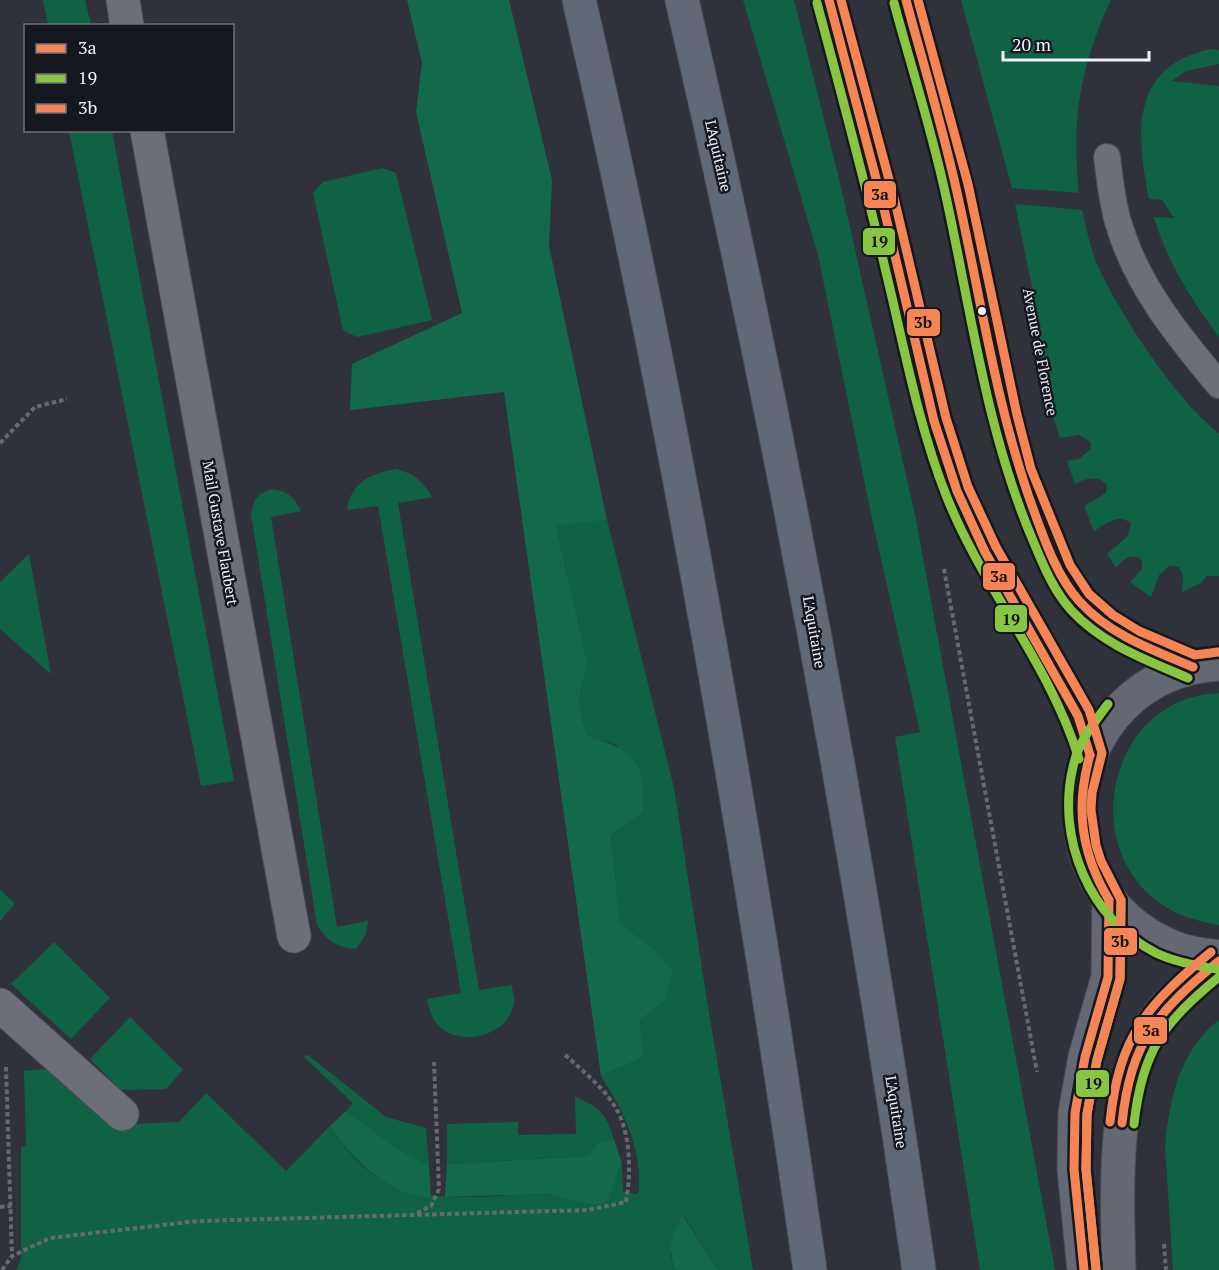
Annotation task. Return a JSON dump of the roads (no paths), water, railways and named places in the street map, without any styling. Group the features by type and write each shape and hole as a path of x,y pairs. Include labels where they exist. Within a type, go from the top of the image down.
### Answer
{"highway":[{"path":"579,0 626,210 699,582 738,806 810,1270"},
{"name":"L'Aquitaine","path":"682,0 728,199 801,562 887,1059 919,1270"}],"main road":[{"path":"829,0 883,205 934,421 957,491 985,552 1067,694 1090,755"},
{"path":"906,0 956,186 1005,418 1020,472 1059,571 1080,602 1106,625 1134,642 1206,665"},
{"path":"1206,665 1150,685 1131,699 1100,734 1090,755 1080,791 1080,829 1090,867 1109,900 1137,927 1154,938 1191,953 1219,959"},
{"path":"1084,1270 1074,1169 1075,1113 1085,1057 1108,977 1109,900"},
{"path":"1119,1270 1119,1166 1129,1073 1144,1037 1155,1020 1168,1004 1219,959"}],"street":[{"path":"123,0 127,24"},
{"name":"Mail Gustave Flaubert","path":"147,132 294,936"},
{"path":"2,1007 122,1114"}],"lane":[{"path":"1107,157 1113,202 1130,256 1168,322 1219,385"}]}
